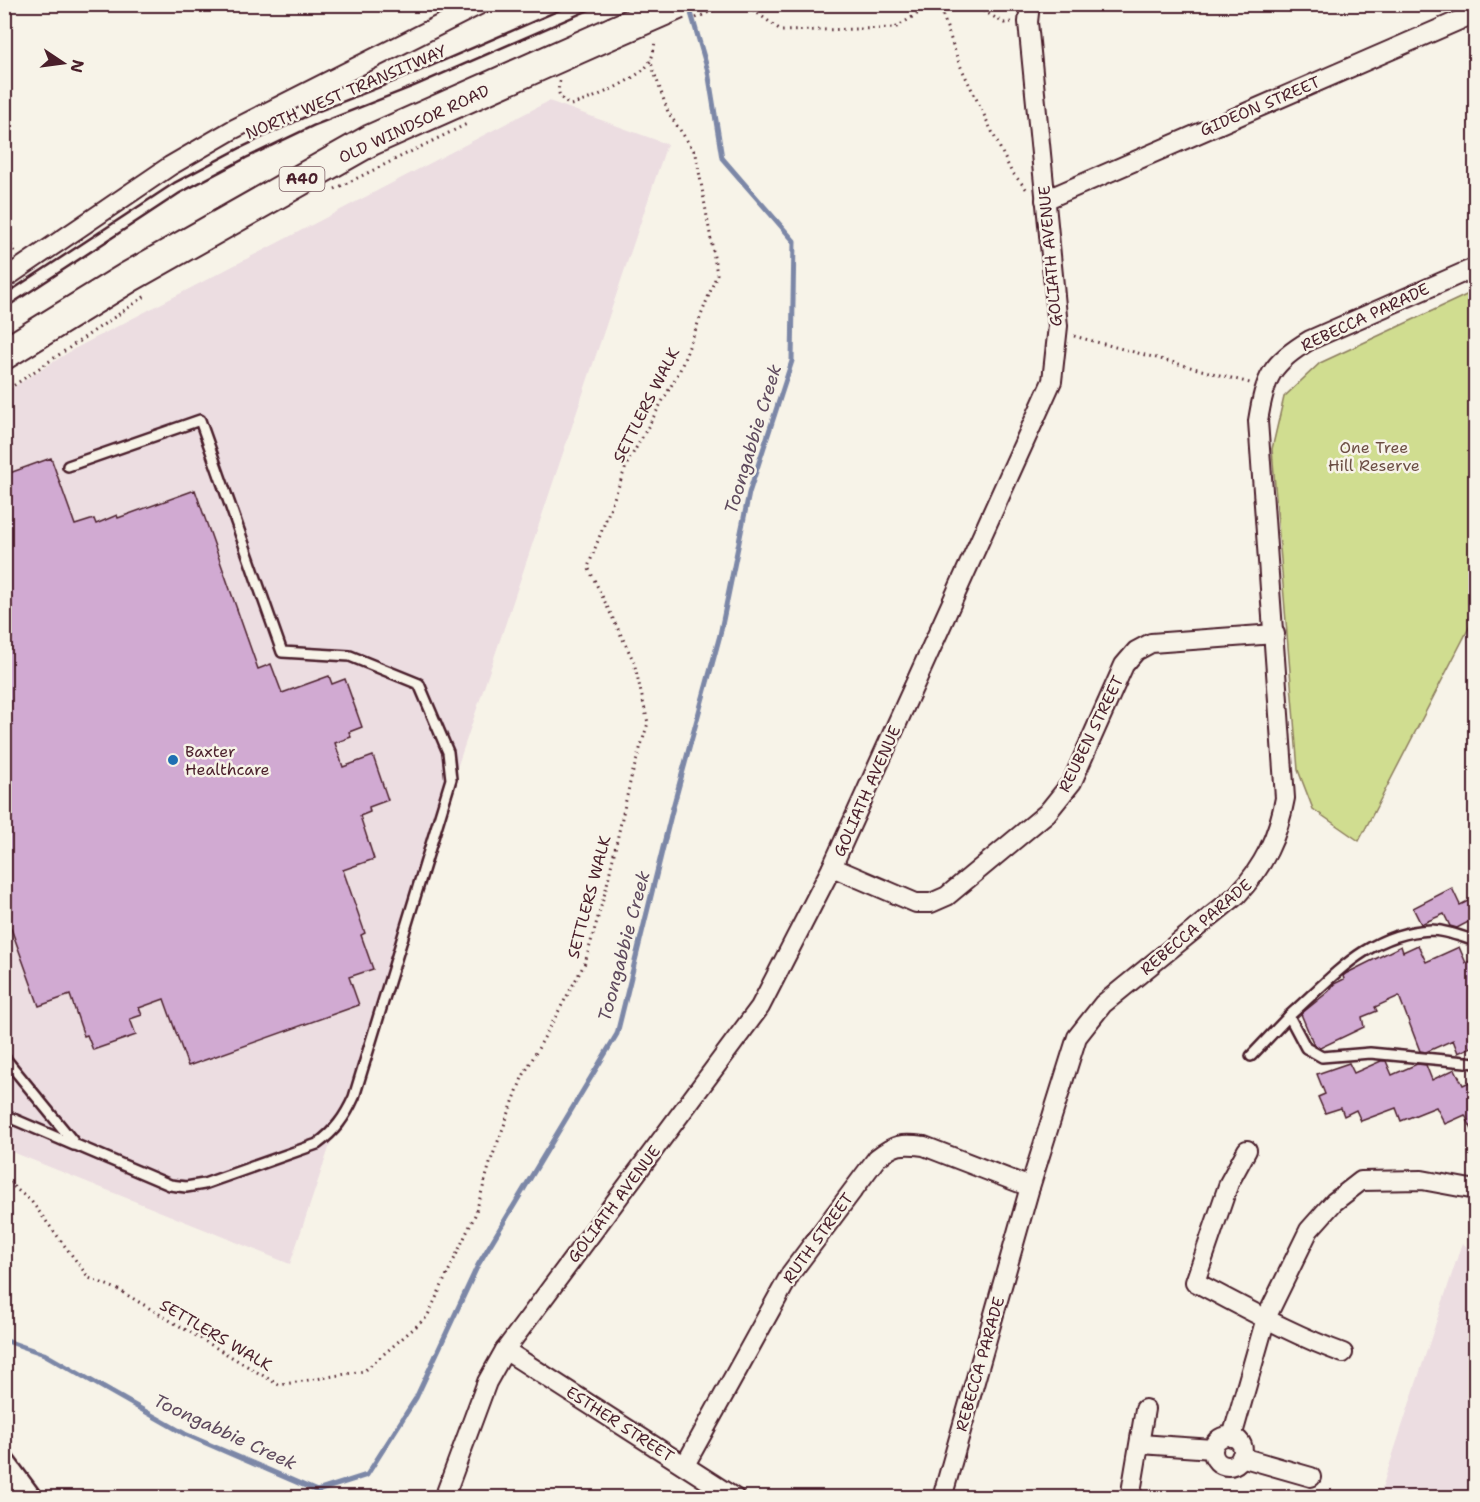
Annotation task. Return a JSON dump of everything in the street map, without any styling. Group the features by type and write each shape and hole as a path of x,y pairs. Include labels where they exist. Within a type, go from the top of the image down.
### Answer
{"highway":[{"name":"OLD WINDSOR ROAD","path":"4,354 129,276 371,140 678,4"}],"street":[{"path":"4,279 170,166 232,130 481,4"},
{"name":"GOLIATH AVENUE","path":"444,1497 487,1382 505,1350 760,1007 832,867 1052,381 1058,332 1029,13"},
{"name":"GIDEON STREET","path":"1045,200 1476,13"},
{"name":"REBECCA PARADE","path":"942,1497 1029,1187 1077,1037 1103,1005 1237,895 1266,858 1281,819 1285,798 1258,421 1264,387 1284,356 1310,340 1476,267"},
{"name":"REUBEN STREET","path":"832,867 916,903 931,903 947,896 1047,813 1060,799 1071,782 1124,665 1136,651 1151,643 1275,634"},
{"name":"RUTH STREET","path":"685,1465 791,1273 877,1158 893,1146 908,1144 924,1146 1029,1187"},
{"path":"1247,1150 1228,1184 1195,1282 1298,1337 1343,1353"},
{"path":"1232,1437 1266,1318 1309,1230 1334,1202 1361,1181 1422,1180 1476,1190"},
{"name":"ESTHER STREET","path":"505,1350 735,1497"},
{"path":"1130,1497 1145,1409"},
{"path":"1232,1437 1241,1444 1241,1456 1238,1462 1227,1466 1216,1460 1213,1449 1220,1438 1232,1437"},
{"path":"1140,1444 1213,1449"},
{"path":"1241,1456 1311,1477"},
{"path":"4,1463 30,1497"}],"lane":[{"name":"NORTH WEST TRANSITWAY","path":"4,302 177,188 243,153 312,120 411,81 588,4"},
{"path":"4,1115 170,1185 186,1187 204,1184 317,1144 332,1133 345,1116 354,1096 452,779 448,752 419,684 350,656 282,652 200,420 68,466"},
{"path":"1251,1056 1289,1016 1359,954 1386,938 1430,930 1476,940"},
{"path":"1289,1016 1306,1048 1322,1057 1386,1054 1476,1063"},
{"path":"4,1057 76,1146"}],"path":[{"path":"752,4 753,10 782,31 895,28 933,4"},
{"path":"939,4 959,63 1011,171 1033,196 1045,200"},
{"path":"954,4 982,10 1004,22 1029,13"},
{"path":"551,84 561,78 557,89 561,100 570,105 596,98 647,67 655,40"},
{"name":"SETTLERS WALK","path":"4,1179 31,1201 89,1278 117,1290 279,1385 364,1371 426,1317 475,1215 491,1160 522,1078 585,963 606,889 631,778 648,723 634,662 588,567 627,464 680,370 717,274 696,154 668,112 650,60"},
{"path":"327,193 476,120"},
{"path":"4,392 155,290"},
{"path":"1058,332 1264,387"}],"shaded area":[{"path":"549,101 667,144 290,1264 5,1149 4,393 74,349"},
{"path":"1462,1243 1475,1253 1475,1497 1379,1497"}],"green space":[{"name":"One Tree Hill Reserve","path":"1475,291 1475,616 1359,841 1313,809 1298,770 1272,449 1284,397 1320,363"}],"building":[{"name":"Baxter Healthcare","path":"51,458 75,525 94,519 96,524 117,515 118,518 195,490 258,669 271,664 282,693 329,676 332,684 345,679 362,727 349,732 351,737 335,743 343,767 373,756 388,800 369,807 370,812 360,816 374,859 343,870 365,933 361,935 373,969 349,977 359,1005 188,1066 164,999 139,1008 142,1015 130,1019 136,1035 93,1050 87,1035 84,1036 70,995 39,1006 4,909 4,475"},
{"path":"1452,888 1460,905 1476,897 1476,918 1457,928 1450,926 1444,914 1421,924 1413,908"},
{"path":"1418,945 1426,962 1459,947 1466,963 1476,958 1476,1045 1458,1053 1453,1040 1426,1052 1420,1051 1399,996 1375,1007 1377,1011 1362,1017 1364,1027 1320,1048 1314,1045 1301,1014 1329,991 1334,984 1344,979 1343,976 1347,973 1401,946 1403,952"},
{"path":"1386,1061 1392,1075 1417,1064 1426,1065 1432,1080 1455,1069 1463,1085 1476,1079 1476,1138 1465,1115 1445,1124 1436,1107 1401,1121 1396,1108 1361,1121 1356,1110 1344,1116 1341,1108 1325,1113 1318,1097 1325,1094 1317,1074 1349,1063 1354,1073"}],"waterway":[{"name":"Toongabbie Creek","path":"4,1340 44,1354 185,1434 317,1491 367,1475 416,1398 478,1265 617,1034 672,811 720,635 749,493 792,361 794,241 722,158 708,71 689,6"}],"place":[{"name":"Baxter Healthcare","path":"173,760"}]}
